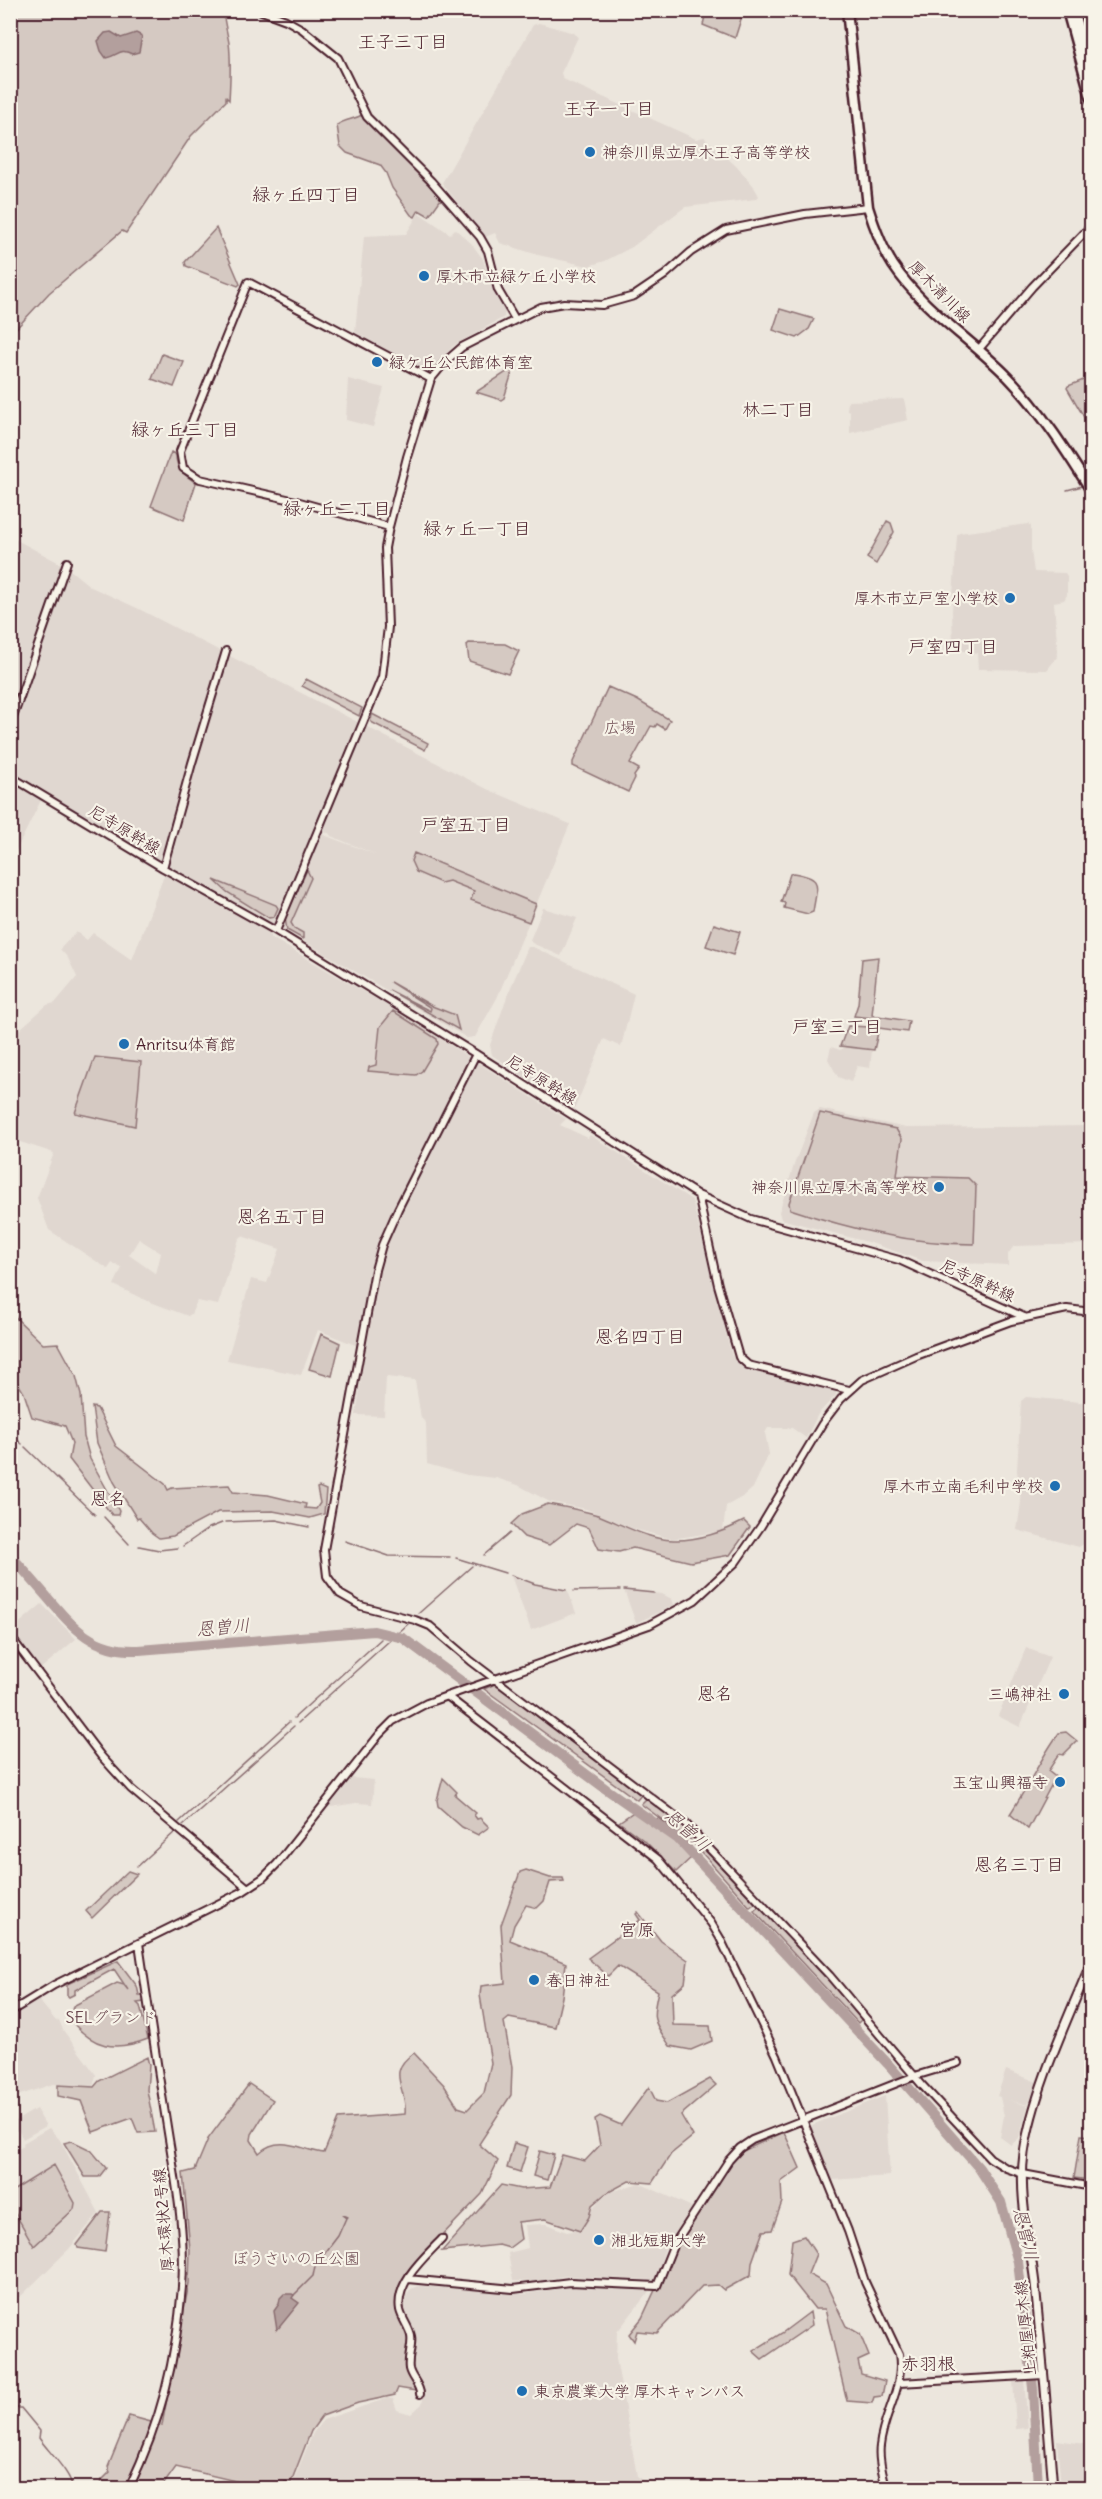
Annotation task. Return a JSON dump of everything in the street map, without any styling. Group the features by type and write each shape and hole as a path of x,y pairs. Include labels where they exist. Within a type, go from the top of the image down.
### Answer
{"main road":[{"name":"厚木清川線","path":"847,10 868,207 873,224 892,264 932,309 979,349 1032,405 1089,488"},
{"path":"1067,10 1092,101"},
{"path":"1073,10 1092,74"},
{"name":"上粕屋厚木線","path":"1053,2488 1040,2375 1034,2281 1024,2212 1024,2153 1039,2094 1092,1960"}],"street":[{"path":"259,10 302,29 338,58 363,112 436,187 480,237 488,251 498,290 515,319"},
{"path":"276,931 382,677 388,627 385,549 389,526 407,457 432,379 446,361 462,347 515,319 548,305 602,305 634,296 691,252 726,230 805,214 868,207"},
{"path":"979,349 1032,287 1092,225"},
{"path":"389,526 200,479 183,468 180,451 248,282 432,379"},
{"path":"10,726 67,562"},
{"path":"163,868 226,651"},
{"name":"尼寺原幹線","path":"10,776 163,868 276,931 698,1195 751,1219 899,1260 1024,1317 1067,1309 1092,1312"},
{"path":"476,1054 382,1245 370,1294 326,1537 324,1562 332,1584 350,1602 430,1626 686,1824 830,1976 913,2077 983,2152 1006,2168 1023,2175 1092,2187"},
{"path":"698,1195 718,1285 739,1357 747,1365 849,1390"},
{"path":"10,2012 54,1985 248,1888 263,1878 277,1864 379,1735 393,1721 406,1713 447,1696 649,1625 673,1614 703,1594 740,1556 782,1492 822,1424 849,1390 869,1376 916,1356 1024,1317"},
{"path":"10,1636 101,1756 131,1789 248,1888"},
{"path":"447,1696 639,1842 674,1876 720,1938 777,2056 848,2231 865,2282 896,2345 901,2365 899,2383 880,2447 886,2488"},
{"name":"厚木環状2号線","path":"129,2488 146,2452 164,2395 178,2331 182,2278 179,2212 139,1943"},
{"path":"408,2279 513,2289 570,2282 657,2286 673,2246 729,2160 740,2148 752,2140 803,2122 913,2077 958,2063"},
{"path":"420,2394 408,2365 411,2349 410,2332 400,2308 402,2290 408,2279 442,2239"},
{"path":"899,2383 1040,2375"}],"shaded area":[{"name":"神奈川県立厚木王子高等学校","path":"539,23 574,33 578,37 561,73 563,79 696,139 704,137 736,166 753,185 759,196 756,199 685,207 632,247 605,261 588,266 538,255 500,243 495,233 485,237 442,183 533,25"},
{"path":"111,32 121,38 136,33 142,36 139,52 132,54 125,51 106,58 98,41 105,33"},
{"name":"厚木市立緑ケ丘小学校","path":"419,213 450,234 455,229 471,243 483,259 493,292 505,311 504,317 453,346 432,371 428,372 355,332 364,236 406,234"},
{"path":"348,379 384,388 373,427 346,420"},
{"path":"904,399 908,420 850,433 848,401"},
{"name":"厚木市立戸室小学校","path":"1028,524 1031,526 1034,572 1065,573 1067,576 1067,595 1064,600 1054,602 1058,656 1047,670 978,669 977,653 953,649 952,611 957,536 959,533"},
{"path":"11,537 65,566 91,587 137,608 487,789 570,824 497,998 475,1037 467,1038 282,928 321,834 377,855 331,836 329,833 319,832 270,937 395,1010 566,1119 560,1125 588,1138 590,1135 692,1200 732,1356 748,1370 829,1390 836,1392 836,1395 818,1414 806,1438 792,1428 768,1428 765,1433 769,1454 753,1488 726,1506 723,1531 672,1539 634,1529 586,1509 550,1502 518,1485 496,1478 467,1475 427,1464 426,1423 421,1418 415,1380 386,1377 384,1416 356,1415 365,1349 318,1330 301,1375 227,1360 251,1279 267,1283 280,1249 242,1236 239,1239 218,1305 197,1301 188,1316 145,1300 114,1285 122,1268 112,1263 108,1269 49,1230 37,1198 54,1153 11,1139 10,1038 47,1005 55,1003 77,977 68,958 60,949 76,932 87,940 93,933 132,960 168,865 45,792 12,859 17,866 17,872 11,879","holes":["139,1239 161,1253 156,1274 129,1255"]},
{"path":"543,908 577,918 561,956 530,940"},
{"path":"528,947 533,947 634,994 621,1047 604,1039 574,1110 492,1055 490,1045"},
{"path":"848,1046 872,1051 870,1068 857,1066 851,1082 838,1077 828,1059 831,1047 840,1050"},
{"name":"神奈川県立厚木高等学校","path":"820,1109 906,1128 1090,1126 1092,1244 1014,1246 1008,1254 1008,1265 923,1261 871,1243 781,1219 779,1212 795,1162 814,1113"},
{"name":"厚木市立南毛利中学校","path":"1026,1397 1091,1403 1091,1539 1079,1547 1017,1530 1021,1502 1017,1470 1021,1401"},
{"path":"511,1576 534,1584 568,1591 576,1613 531,1630"},
{"path":"624,1590 662,1594 672,1599 674,1605 636,1623"},
{"path":"42,1604 76,1639 39,1670 11,1634 10,1618 17,1625"},
{"path":"1026,1648 1050,1657 1020,1727 998,1716"},
{"path":"352,1778 374,1780 372,1804 356,1803 331,1807 330,1805"},
{"path":"38,1999 56,2021 59,2020 63,2030 96,2075 93,2087 53,2084 11,2098 11,2019"},
{"path":"1006,2070 1037,2082 1028,2105 1008,2100 1028,2106 1019,2138 1011,2145 1000,2137 1004,2116 1000,2097 997,2096"},
{"path":"885,2096 890,2176 831,2180 810,2130 812,2125"},
{"path":"36,2109 46,2126 23,2139 18,2130 11,2134 11,2120 14,2122"},
{"path":"49,2128 60,2140 99,2213 69,2249 20,2297 17,2297 11,2285 11,2153"},
{"name":"湘北短期大学","path":"639,2183 692,2207 665,2248 655,2280 565,2276 533,2282 513,2281 508,2253 528,2248 525,2225 546,2224 567,2232 572,2231 607,2193"},
{"name":"東京農業大学 厚木キャンパス","path":"417,2286 524,2294 568,2287 650,2290 617,2332 616,2358 637,2476 640,2478 642,2488 349,2488 337,2483 335,2488 282,2488 285,2484 292,2484 313,2433 323,2420 388,2398 393,2399 397,2410 411,2414 422,2404 424,2395 411,2367 415,2339 403,2306 406,2296 411,2289"},
{"path":"284,2294 294,2295 292,2298 299,2303 277,2330 274,2311"},
{"path":"1013,2380 1024,2380 1028,2428 1016,2429"},
{"path":"1057,2440 1091,2445 1091,2488 1061,2488"}],"green space":[{"path":"11,11 223,11 230,63 229,100 226,97 226,101 191,136 126,233 122,231 49,293 11,334"},
{"path":"706,11 724,11 742,16 735,38 703,25"},
{"path":"362,115 398,148 441,199 429,216 419,210 415,217 411,215 392,188 380,165 347,153 340,146 337,125"},
{"path":"216,228 240,284 238,286 186,266 185,262"},
{"path":"780,309 814,319 809,329 797,338 773,330"},
{"path":"162,354 184,362 174,387 152,379"},
{"path":"511,369 513,370 504,398 501,400 476,392"},
{"path":"1091,377 1091,429 1067,388"},
{"path":"171,452 176,455 182,472 196,483 184,520 151,506"},
{"path":"887,521 891,523 894,532 876,564 867,558"},
{"path":"469,643 505,644 519,651 508,674 469,661 467,645"},
{"path":"306,679 362,708 359,716 302,686"},
{"name":"広場","path":"608,687 637,700 670,720 665,729 657,724 655,727 651,726 630,764 639,769 628,792 573,766"},
{"path":"372,714 428,743 425,750 371,722"},
{"path":"414,853 536,904 529,922 471,900 474,891 449,881 441,883 416,872 411,861"},
{"path":"307,870 311,878 291,923 294,928 303,933 303,939 287,930 285,918"},
{"path":"790,874 814,880 817,889 813,912 808,914 784,908 785,903 781,902"},
{"path":"214,880 276,905 278,908 274,917 269,918 227,892"},
{"path":"714,924 740,932 733,955 706,946"},
{"path":"878,957 872,1015 909,1021 907,1032 879,1028 874,1050 840,1046 848,1026 871,1027 871,1018 854,1016 858,1004 862,959"},
{"path":"390,982 432,1006 455,1015 459,1030 389,990 430,1011 431,1008"},
{"path":"393,1011 437,1039 438,1044 422,1071 416,1075 368,1071 369,1067 376,1065 380,1027"},
{"path":"95,1057 141,1062 135,1126 75,1113"},
{"path":"820,1113 896,1129 902,1139 897,1176 968,1178 976,1186 974,1244 927,1241 881,1234 790,1209 789,1203"},
{"path":"10,1309 43,1344 58,1343 76,1376 81,1395 84,1437 90,1459 119,1511 118,1515 112,1515 69,1459 72,1443 65,1426 32,1417 24,1393 11,1372"},
{"path":"321,1334 340,1343 332,1376 309,1369"},
{"path":"92,1407 97,1408 116,1446 165,1484 168,1490 229,1485 233,1492 268,1495 306,1504 305,1508 316,1509 320,1503 317,1488 319,1487 326,1490 324,1514 310,1518 273,1511 218,1512 173,1536 159,1538 139,1518 137,1519 114,1482 97,1443"},
{"path":"548,1504 598,1515 644,1534 663,1539 682,1540 700,1537 728,1529 744,1521 750,1527 730,1555 691,1562 633,1548 619,1552 599,1549 589,1528 576,1524 549,1545 524,1537 511,1524 522,1514"},
{"path":"495,1684 641,1790 642,1794 637,1800 484,1689"},
{"path":"1066,1732 1077,1741 1063,1755 1059,1754 1048,1771 1058,1779 1052,1784 1028,1829 1010,1814 1052,1743 1059,1733"},
{"path":"443,1778 457,1792 455,1795 476,1813 474,1815 477,1819 480,1818 489,1827 478,1835 462,1827 438,1806 437,1800"},
{"path":"647,1798 685,1825 757,1902 750,1907 687,1836 641,1804"},
{"path":"635,1811 653,1822 658,1818 691,1846 687,1851 692,1857 676,1872 646,1842 619,1822"},
{"name":"ぼうさいの丘公園","path":"526,1870 550,1878 563,1878 564,1881 550,1882 544,1901 537,1908 526,1905 514,1925 510,1940 566,1963 562,1997 555,2027 509,2018 504,2022 512,2067 511,2095 479,2144 498,2161 482,2194 408,2271 398,2288 397,2310 409,2336 406,2369 416,2391 398,2388 395,2395 358,2403 322,2416 311,2431 291,2482 285,2482 280,2488 265,2488 176,2467 161,2488 98,2488 110,2472 108,2467 129,2416 162,2425 189,2283 190,2249 183,2173 195,2170 208,2139 249,2084 273,2100 252,2134 251,2140 259,2153 267,2147 283,2144 324,2153 338,2119 405,2114 399,2081 400,2067 414,2053 444,2085 458,2107 467,2110 484,2093 491,2063 480,1995 481,1986 505,1983 501,1925 520,1872"},
{"path":"128,1871 137,1874 92,1918 86,1911"},
{"path":"760,1905 829,1977 862,2019 858,2023 754,1911"},
{"path":"638,1912 661,1941 688,1960 685,1983 672,1994 673,2025 710,2026 712,2041 691,2050 670,2046 655,2020 658,1991 618,1966 608,1976 588,1958 640,1920 636,1914"},
{"name":"SELグランド","path":"118,1961 137,1986 139,1995 143,1995 144,2002 137,2003 140,2006 148,2039 115,2046 96,2042 78,2029 70,2019 73,2006 117,1983 124,1985 128,1990 114,1969 75,1990 75,1994 69,1997 67,1984"},
{"path":"147,2057 149,2065 147,2090 155,2132 138,2133 132,2118 93,2132 81,2101 58,2096 58,2085 94,2087 99,2081"},
{"path":"710,2079 716,2085 681,2115 693,2136 671,2154 652,2183 629,2181 605,2194 592,2205 589,2217 580,2231 545,2219 518,2222 521,2239 509,2248 499,2245 442,2251 501,2185 521,2189 550,2187 562,2155 585,2161 600,2145 595,2119 600,2116 621,2125 649,2087 656,2101 667,2103"},
{"path":"784,2132 800,2168 781,2182 782,2202 772,2230 763,2231 752,2262 751,2275 724,2290 718,2285 702,2286 657,2333 637,2331 634,2341 629,2334 642,2318 676,2245 720,2173 743,2151"},
{"path":"1081,2135 1091,2136 1091,2180 1074,2178"},
{"path":"72,2141 91,2150 106,2168 99,2177 85,2177 64,2143"},
{"path":"514,2143 528,2147 520,2172 507,2168"},
{"path":"540,2151 554,2155 547,2180 533,2176"},
{"path":"54,2165 75,2203 74,2209 34,2246 11,2206 11,2192"},
{"path":"102,2212 110,2212 105,2252 78,2248 77,2245"},
{"path":"804,2236 816,2254 808,2274 826,2284 846,2326 860,2334 869,2356 858,2361 861,2374 885,2381 882,2396 874,2397 872,2403 847,2401 825,2309 815,2309 788,2275 792,2240"},
{"path":"810,2312 812,2325 762,2359 753,2351 782,2333"}],"waterway":[{"path":"1067,490 1082,486"},
{"path":"10,1433 22,1444"},
{"path":"25,1447 95,1515"},
{"path":"104,1517 129,1544"},
{"path":"226,1522 276,1520 309,1527"},
{"path":"183,1546 209,1528 222,1523"},
{"path":"484,1555 510,1533"},
{"path":"345,1541 389,1556 450,1557"},
{"path":"139,1546 159,1550 177,1548"},
{"name":"恩曽川","path":"10,1555 76,1628 97,1643 123,1650 374,1631 403,1638 606,1789 678,1839 888,2064 979,2168 1001,2202 1018,2262 1033,2388 1038,2488"},
{"path":"456,1558 505,1573"},
{"path":"419,1613 472,1566"},
{"path":"511,1575 535,1584 566,1590"},
{"path":"574,1591 620,1590"},
{"path":"624,1590 654,1593"},
{"path":"298,1723 408,1624"},
{"path":"294,1718 381,1639"},
{"path":"179,1822 289,1722"},
{"path":"183,1825 294,1726"},
{"path":"137,1867 176,1831"},
{"path":"294,2295 313,2276 315,2266 338,2236 346,2218 342,2215 347,2217"},
{"path":"10,2408 21,2408 40,2431 39,2438 68,2476 72,2488"}],"place":[{"name":"神奈川県立厚木王子高等学校","path":"590,152"},
{"name":"厚木市立緑ケ丘小学校","path":"424,276"},
{"name":"緑ケ丘公民館体育室","path":"377,362"},
{"name":"厚木市立戸室小学校","path":"1010,598"},
{"name":"Anritsu体育館","path":"124,1044"},
{"name":"神奈川県立厚木高等学校","path":"939,1187"},
{"name":"厚木市立南毛利中学校","path":"1055,1486"},
{"name":"三嶋神社","path":"1064,1694"},
{"name":"玉宝山興福寺","path":"1060,1782"},
{"name":"春日神社","path":"534,1980"},
{"name":"湘北短期大学","path":"599,2240"},
{"name":"東京農業大学 厚木キャンパス","path":"522,2391"}],"district":[{"name":"王子三丁目","path":"403,41"},
{"name":"王子一丁目","path":"609,108"},
{"name":"緑ヶ丘四丁目","path":"306,194"},
{"name":"林二丁目","path":"778,409"},
{"name":"緑ヶ丘三丁目","path":"185,429"},
{"name":"緑ヶ丘二丁目","path":"337,508"},
{"name":"緑ヶ丘一丁目","path":"477,528"},
{"name":"戸室四丁目","path":"953,646"},
{"name":"戸室五丁目","path":"466,824"},
{"name":"戸室三丁目","path":"837,1026"},
{"name":"恩名五丁目","path":"282,1216"},
{"name":"恩名四丁目","path":"640,1336"},
{"name":"恩名","path":"108,1498"},
{"name":"恩名","path":"715,1693"},
{"name":"恩名三丁目","path":"1019,1864"},
{"name":"宮原","path":"637,1929"},
{"name":"赤羽根","path":"928,2363"}]}
